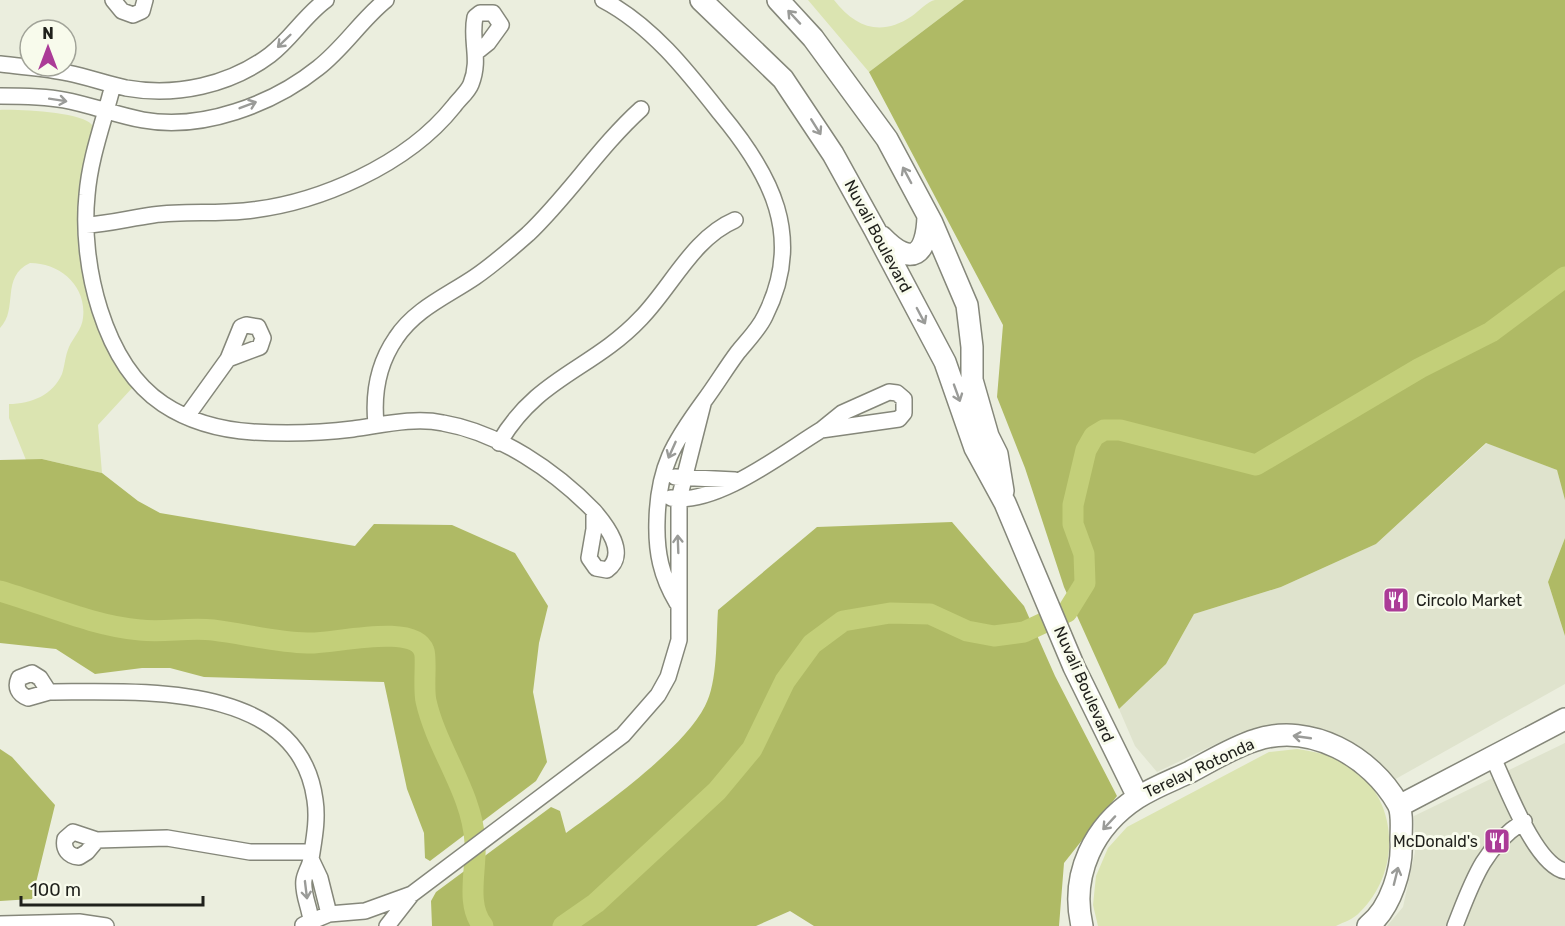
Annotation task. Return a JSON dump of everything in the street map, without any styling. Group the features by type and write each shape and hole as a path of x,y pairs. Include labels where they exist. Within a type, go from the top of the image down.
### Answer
{"main road":[{"name":"Nuvali Boulevard","path":"701,0 783,79 833,154 945,362 975,448 1005,503 1074,667 1138,797"},
{"name":"Nuvali Boulevard","path":"778,0 813,38 887,138 928,216 967,305 972,347 972,380 988,436 997,454 1005,503"},
{"path":"875,231 892,248 905,255 917,254 924,247 927,238 928,216"},
{"path":"1368,926 1374,921 1391,893 1397,875 1401,846 1399,806 1565,719"},
{"name":"Terelay Rotonda","path":"1082,926 1079,894 1081,869 1100,832 1138,797 1256,740 1292,736 1324,741 1353,755 1374,773 1399,806"}],"street":[{"path":"113,0 122,11 133,15 142,11 144,0"},
{"path":"0,64 68,73 114,85 171,91 214,83 238,74 271,54 326,0"},
{"path":"0,96 65,100 144,120 181,123 243,107 272,96 318,68 369,13 386,0"},
{"path":"603,0 645,30 675,59 714,105 761,168 775,197 780,214 783,251 765,318 682,429 663,475 659,496 658,555 661,574 677,603"},
{"path":"86,225 107,224 154,215 262,208 352,181 388,162 426,135 442,120 471,85 478,51"},
{"path":"114,85 90,170 86,225 87,256 97,299 122,359 148,392 164,405 209,426 255,432 321,432 376,424 441,422 480,433 553,474 594,511"},
{"path":"376,424 374,407 378,378 388,351 406,325 432,303 477,275 528,233 602,147 641,109"},
{"path":"499,443 510,423 533,397 621,337 657,301 706,240 724,225 735,220"},
{"path":"187,416 228,359"},
{"path":"659,496 679,499 707,495 820,430 842,413 881,393 897,393 904,399 904,413 893,422 820,430"},
{"path":"387,926 412,894 509,818 623,735 658,695 668,677 677,649 679,499 704,401"},
{"path":"663,475 735,480"},
{"path":"49,692 115,691 175,695 251,713 270,724 295,750 313,788 316,822 311,856 304,880 307,923 329,914 365,911 412,894"},
{"path":"1493,758 1540,855 1565,872"},
{"path":"1455,926 1477,872 1503,834 1524,821"},
{"path":"97,840 167,838 250,852 311,856"},
{"path":"311,856 320,878 329,914"},
{"path":"365,911 374,916 378,926"},
{"path":"0,924 79,922 106,926"}],"shaded area":[{"name":"Circolo Market","path":"1487,443 1557,470 1565,500 1565,538 1548,582 1565,636 1565,684 1392,781 1366,755 1337,735 1303,728 1241,732 1157,772 1135,746 1119,709 1166,664 1194,614 1281,587 1376,544"},
{"path":"1565,743 1565,926 1387,926 1403,907 1415,852 1414,816"}],"green space":[{"path":"808,0 834,0 842,10 860,23 879,28 901,22 935,0 964,0 869,72"},
{"path":"964,0 1565,0 1565,500 1557,470 1486,443 1376,544 1281,587 1194,614 1166,664 1119,709 1064,587 1025,468 997,397 1003,325 869,72"},
{"path":"0,110 63,114 76,117 92,125 79,193 77,217 82,269 96,321 106,345 133,387 98,425 102,473 42,459 26,460 9,418 9,404 40,397 53,388 58,381 69,347 82,322 83,306 81,296 69,278 52,267 30,263 15,276 6,320 0,328"},
{"path":"42,459 102,473 138,501 160,513 355,546 374,524 452,525 515,553 548,606 539,643 533,692 547,762 536,781 430,861 425,858 424,833 407,789 384,682 204,677 170,668 142,668 95,674 56,649 0,643 0,460"},
{"path":"952,522 1024,606 1055,676 1117,796 1064,863 1059,926 814,926 790,911 756,926 432,926 431,901 436,892 551,807 560,811 566,833 642,775 680,740 695,722 709,696 716,660 718,610 817,527"},
{"path":"1565,538 1565,636 1548,582"},
{"path":"0,749 12,757 55,805 32,899 0,901"},
{"path":"1297,749 1331,757 1350,766 1366,780 1378,798 1386,817 1389,837 1388,857 1383,877 1373,896 1358,914 1336,926 1098,926 1093,905 1096,876 1108,848 1127,827 1269,752"}],"waterway":[{"path":"563,926 596,903 717,791 752,749 785,681 812,644 843,621 890,613 930,614 967,631 994,636 1024,632 1067,612 1085,583 1084,554 1073,524 1073,505 1086,450 1094,436 1104,430 1120,430 1256,465 1420,368 1491,332 1565,277"},
{"path":"0,591 122,628 158,631 204,629 307,643 389,636 417,642 425,655 425,695 431,719 468,806 475,842 474,907 483,926"}],"place":[{"name":"Circolo Market","path":"1396,600"},
{"name":"McDonald's","path":"1497,841"}]}
